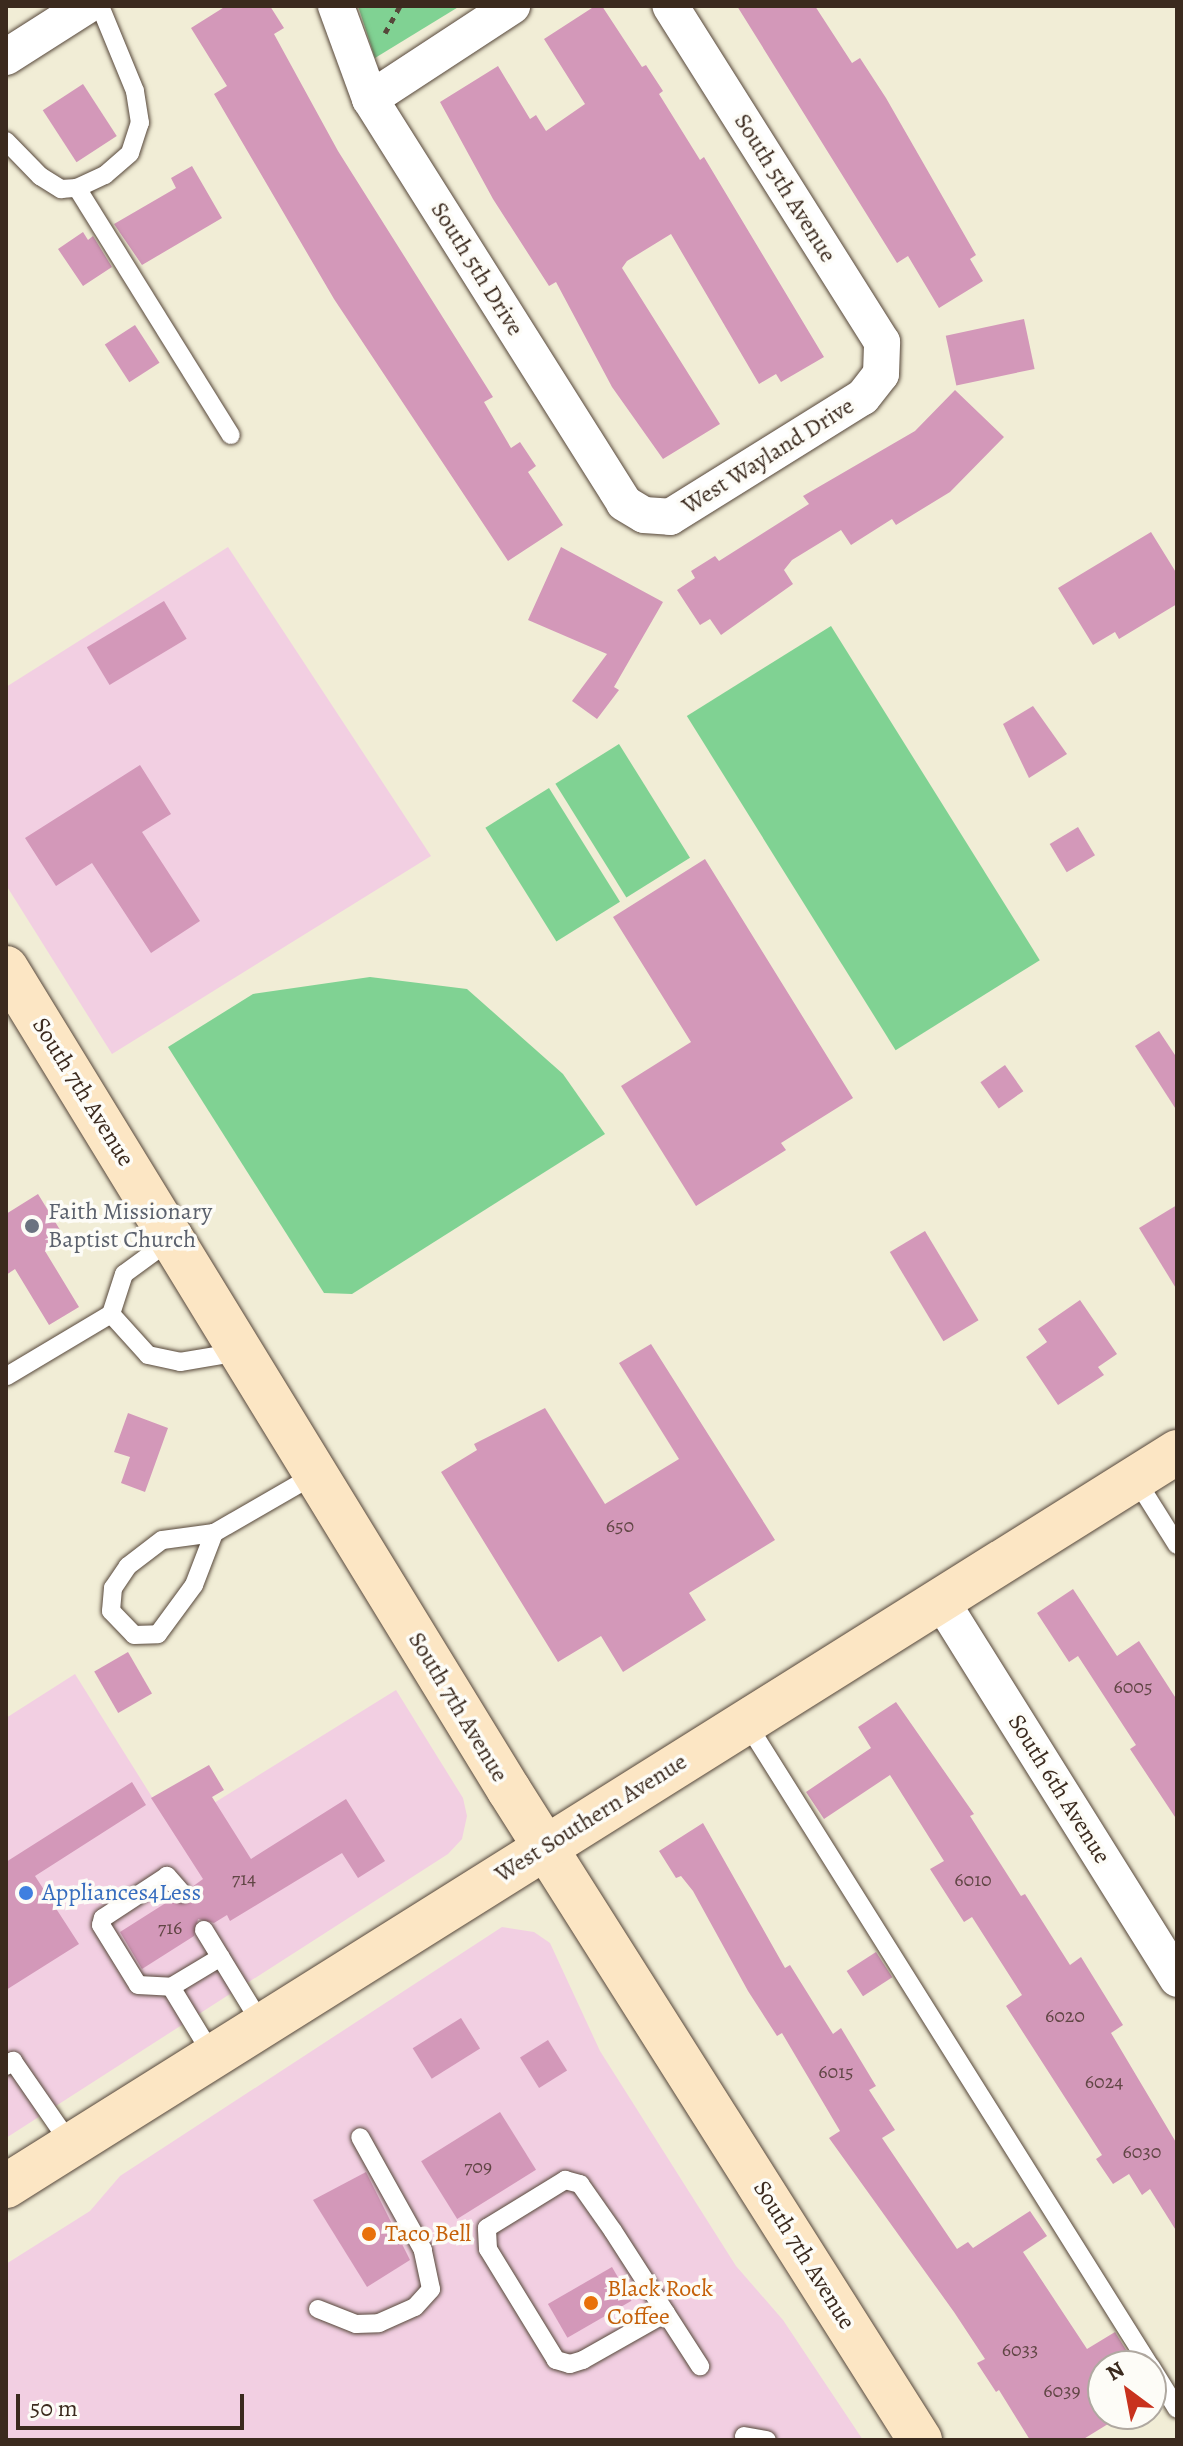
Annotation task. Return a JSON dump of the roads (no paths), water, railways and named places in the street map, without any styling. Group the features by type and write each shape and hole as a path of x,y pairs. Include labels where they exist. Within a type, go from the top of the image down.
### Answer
{"main road":[{"name":"South 7th Avenue","path":"6,968 546,1847 920,2440"},
{"name":"West Southern Avenue","path":"8,2181 71,2145 1177,1452"}],"street":[{"path":"6,57 86,6"},
{"name":"South 5th Drive","path":"336,6 370,99 624,503 644,515"},
{"path":"370,99 512,6"},
{"name":"South 5th Avenue","path":"670,6 882,342 881,374"},
{"name":"West Wayland Drive","path":"644,515 670,517 863,397 881,374"},
{"name":"South 6th Avenue","path":"940,1599 1177,1979"}],"lane":[{"path":"6,141 40,176 61,189 77,188 105,175 130,153 140,123 135,91 100,6"},
{"path":"77,188 231,435"},
{"path":"7,1376 81,1337 111,1314 124,1274 173,1238"},
{"path":"111,1314 148,1355 180,1362 242,1352"},
{"path":"214,1533 194,1585 158,1634 134,1635 111,1611 113,1588 128,1566 162,1540 214,1533 316,1474"},
{"path":"1135,1478 1177,1545"},
{"path":"746,1722 1140,2350"},
{"path":"182,1893 167,1876 103,1918 101,1925 138,1985 171,1987 221,1957"},
{"path":"204,1930 262,2025"},
{"path":"171,1987 213,2056"},
{"path":"6,2066 13,2061 71,2145"},
{"path":"318,2309 356,2324 379,2323 415,2307 431,2289 423,2250 360,2137"},
{"path":"666,2313 583,2360 570,2364 556,2360 488,2249 487,2228 565,2180 580,2184 613,2231 666,2313 700,2366"},
{"path":"744,2436 767,2440"}],"place":[{"name":"Faith Missionary Baptist Church","path":"32,1226"},
{"name":"Appliances4Less","path":"26,1893"},
{"name":"Taco Bell","path":"369,2234"},
{"name":"Black Rock Coffee","path":"591,2303"}]}
